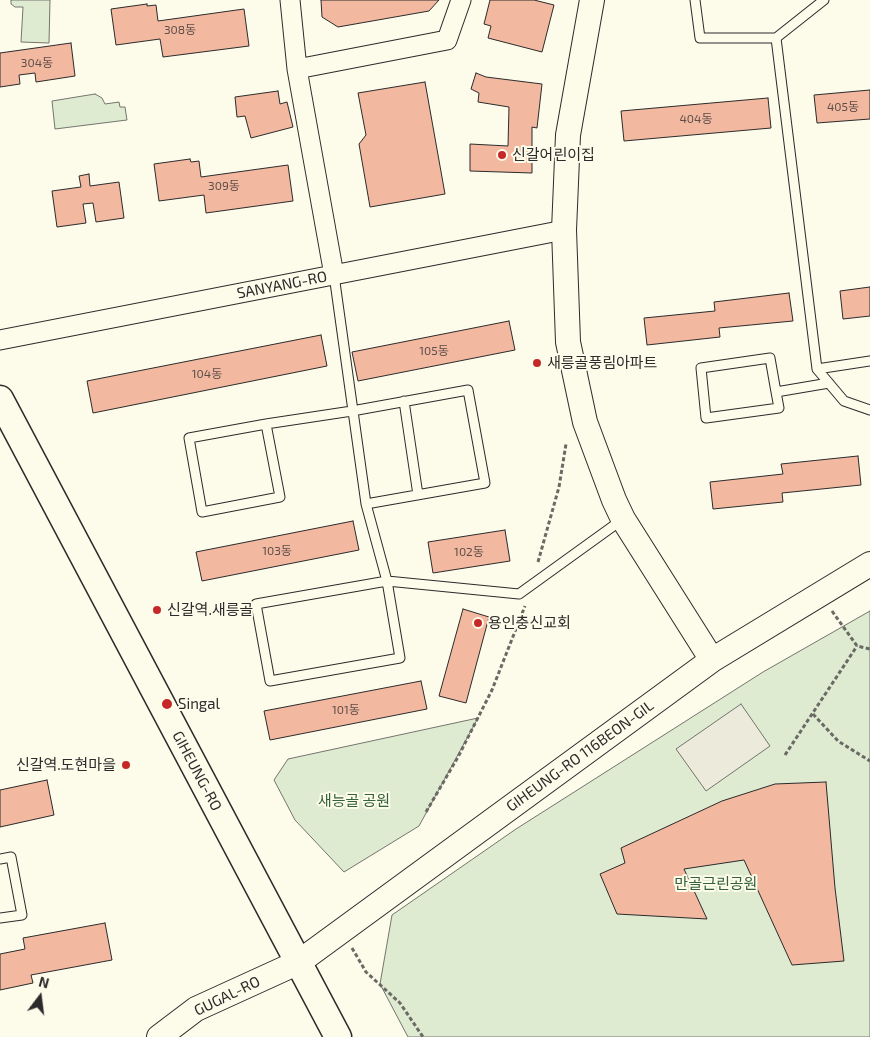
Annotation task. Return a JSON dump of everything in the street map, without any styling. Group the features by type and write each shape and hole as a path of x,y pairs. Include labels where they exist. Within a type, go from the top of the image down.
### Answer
{"main road":[{"name":"GIHEUNG-RO","path":"0,399 338,1037"}],"street":[{"path":"290,0 297,70 334,275"},
{"path":"297,70 447,40 462,0"},
{"path":"592,0 568,135 564,230 568,342 585,422 623,519 712,660"},
{"name":"SANYANG-RO","path":"0,340 564,230"},
{"name":"GIHEUNG-RO 116BEON-GIL","path":"299,962 712,660 870,564"},
{"name":"GUGAL-RO","path":"159,1037 196,1009 299,962"}],"lane":[{"path":"703,0 695,0 700,38 776,38 824,0"},
{"path":"776,38 817,368 844,401 870,410"},
{"path":"334,275 366,504 386,581 400,658 270,681 256,604 386,581 519,594 623,519"},
{"path":"770,358 776,392 779,408 706,418 700,368 770,358"},
{"path":"817,368 870,361"},
{"path":"776,392 829,383"},
{"path":"266,424 280,497 202,512 189,438 266,424 352,411 468,390 484,483 366,504"},
{"path":"404,401 418,495"},
{"path":"0,859 11,857 22,914 0,918"}],"path":[{"path":"426,812 458,757 492,690 518,627 560,487 566,444"},
{"path":"819,595 857,646 870,649"},
{"path":"785,755 857,646"},
{"path":"813,714 838,742 870,761"},
{"path":"342,931 366,972 400,1003 423,1037"}],"green space":[{"path":"11,0 50,0 49,43 21,42 23,7 15,7 11,4"},
{"path":"95,94 102,98 105,104 119,102 120,107 125,107 127,120 55,129 52,101"},
{"name":"만골근린공원","path":"870,611 870,1037 408,1037 380,984 392,915 516,829 763,672"},
{"name":"새능골 공원","path":"478,718 419,826 344,872 295,820 274,780 288,759"}],"shaded area":[{"path":"741,704 770,746 706,791 676,749"}],"building":[{"path":"321,0 439,0 429,11 338,27 322,17"},
{"path":"490,0 534,0 554,5 542,52 488,38 491,26 484,24"},
{"path":"147,4 147,6 156,5 158,21 244,9 249,46 163,57 160,39 116,45 111,9"},
{"path":"71,43 75,76 36,82 35,73 19,75 20,84 0,87 0,53"},
{"path":"476,73 486,77 542,84 537,128 532,127 532,173 470,171 470,144 508,146 509,107 478,102 479,93 471,89"},
{"path":"425,82 445,194 370,207 359,144 366,135 358,93"},
{"path":"870,90 870,119 817,123 814,95"},
{"path":"278,91 280,104 287,102 293,127 251,138 245,116 237,117 235,97"},
{"path":"768,98 771,128 624,141 621,111"},
{"path":"190,159 191,162 199,161 201,177 288,165 293,201 206,213 204,195 159,201 154,164"},
{"path":"89,174 90,186 119,182 124,218 96,222 93,203 83,204 86,223 57,227 52,191 81,187 79,176"},
{"path":"870,287 870,316 843,319 840,291"},
{"path":"789,293 793,321 719,328 720,337 647,345 644,318 715,311 714,302"},
{"path":"509,321 515,350 358,381 352,352"},
{"path":"321,335 327,366 93,413 87,381"},
{"path":"858,456 861,485 782,493 783,502 713,509 710,482 783,474 781,464"},
{"path":"353,521 359,550 202,581 196,552"},
{"path":"505,530 510,561 433,573 428,542"},
{"path":"463,609 489,617 466,703 439,696"},
{"path":"421,681 427,709 270,740 264,711"},
{"path":"47,780 54,815 0,827 0,790"},
{"path":"826,782 835,888 844,961 792,965 744,860 684,869 707,919 617,914 600,874 625,863 621,848 722,801 775,784"},
{"path":"105,923 112,960 31,975 33,983 0,990 0,954 25,949 23,938"}],"place":[{"name":"신갈어린이집","path":"502,155"},
{"name":"새릉골풍림아파트","path":"537,363"},
{"name":"신갈역.새릉골","path":"157,610"},
{"name":"용인충신교회","path":"478,623"},
{"name":"Singal","path":"167,704"},
{"name":"신갈역.도현마을","path":"126,765"}]}
